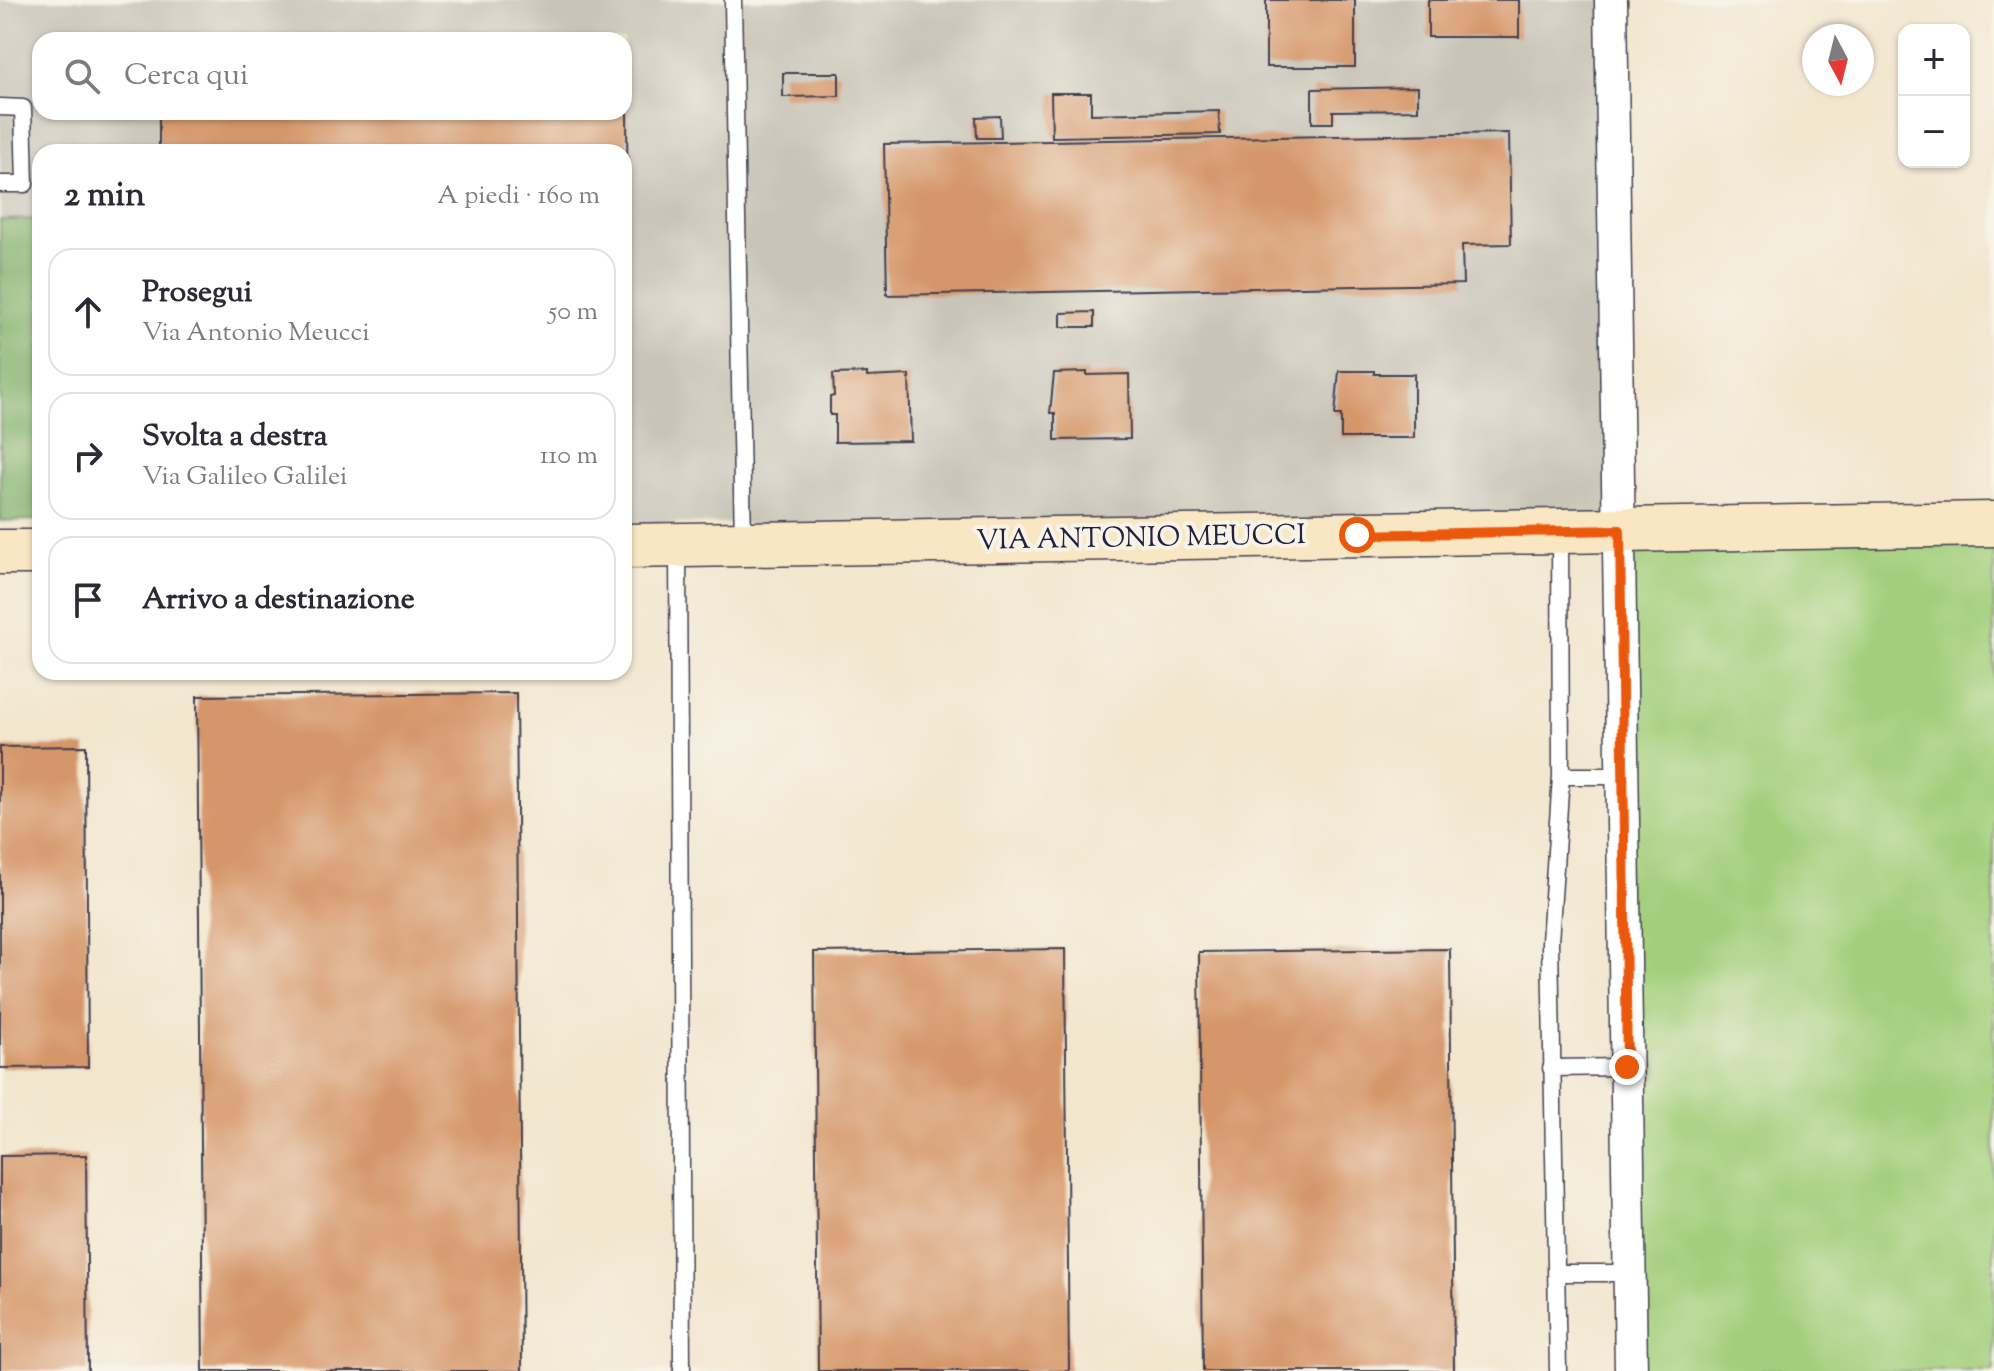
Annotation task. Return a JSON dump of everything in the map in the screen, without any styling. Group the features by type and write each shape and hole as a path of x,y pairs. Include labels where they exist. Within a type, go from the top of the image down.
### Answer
{"street":[{"path":"1611,0 1631,1371"},
{"name":"VIA ANTONIO MEUCCI","path":"632,546 1994,524"},
{"path":"0,552 32,552"}],"lane":[{"path":"733,0 743,545"},
{"path":"0,107 23,108 25,184 0,184"},
{"path":"1558,1371 1550,942 1561,776 1560,532"},
{"path":"678,546 682,1371"},
{"path":"1561,776 1624,776"},
{"path":"1551,1068 1627,1067"},
{"path":"1556,1273 1630,1273"}],"shaded area":[{"path":"0,0 1611,0 1620,530 632,523 632,144 32,144 32,219 0,220"}],"green space":[{"path":"32,219 32,520 0,521 0,220"},
{"path":"1994,524 1994,1371 1631,1371 1620,530"}],"building":[{"path":"1266,0 1355,0 1355,67 1266,67"},
{"path":"1428,0 1519,0 1519,37 1428,37"},
{"path":"783,73 839,73 839,96 783,97"},
{"path":"1418,87 1418,110 1333,111 1333,123 1312,123 1312,89"},
{"path":"1051,93 1091,93 1091,114 1219,111 1220,134 1052,137"},
{"path":"1000,116 1001,138 977,138 976,117"},
{"path":"159,120 627,120 627,144 159,144"},
{"path":"1509,133 1511,244 1462,245 1463,284 887,295 884,144"},
{"path":"1094,312 1094,327 1061,327 1061,313"},
{"path":"1339,371 1414,374 1414,438 1341,438 1341,415 1335,415"},
{"path":"1087,372 1087,375 1129,374 1130,439 1055,440 1055,413 1050,413 1054,373"},
{"path":"867,373 867,377 909,375 911,441 835,442 835,415 830,415 830,397 834,396 833,374"},
{"path":"516,693 522,1371 203,1371 197,696"},
{"path":"86,746 88,1067 0,1068 0,747"},
{"path":"1065,949 1069,1371 818,1371 814,952"},
{"path":"1450,949 1454,1371 1203,1371 1199,952"},
{"path":"86,1155 88,1371 0,1371 0,1156"}],"route":[{"path":"1357,535 1620,530 1627,1067"}]}
